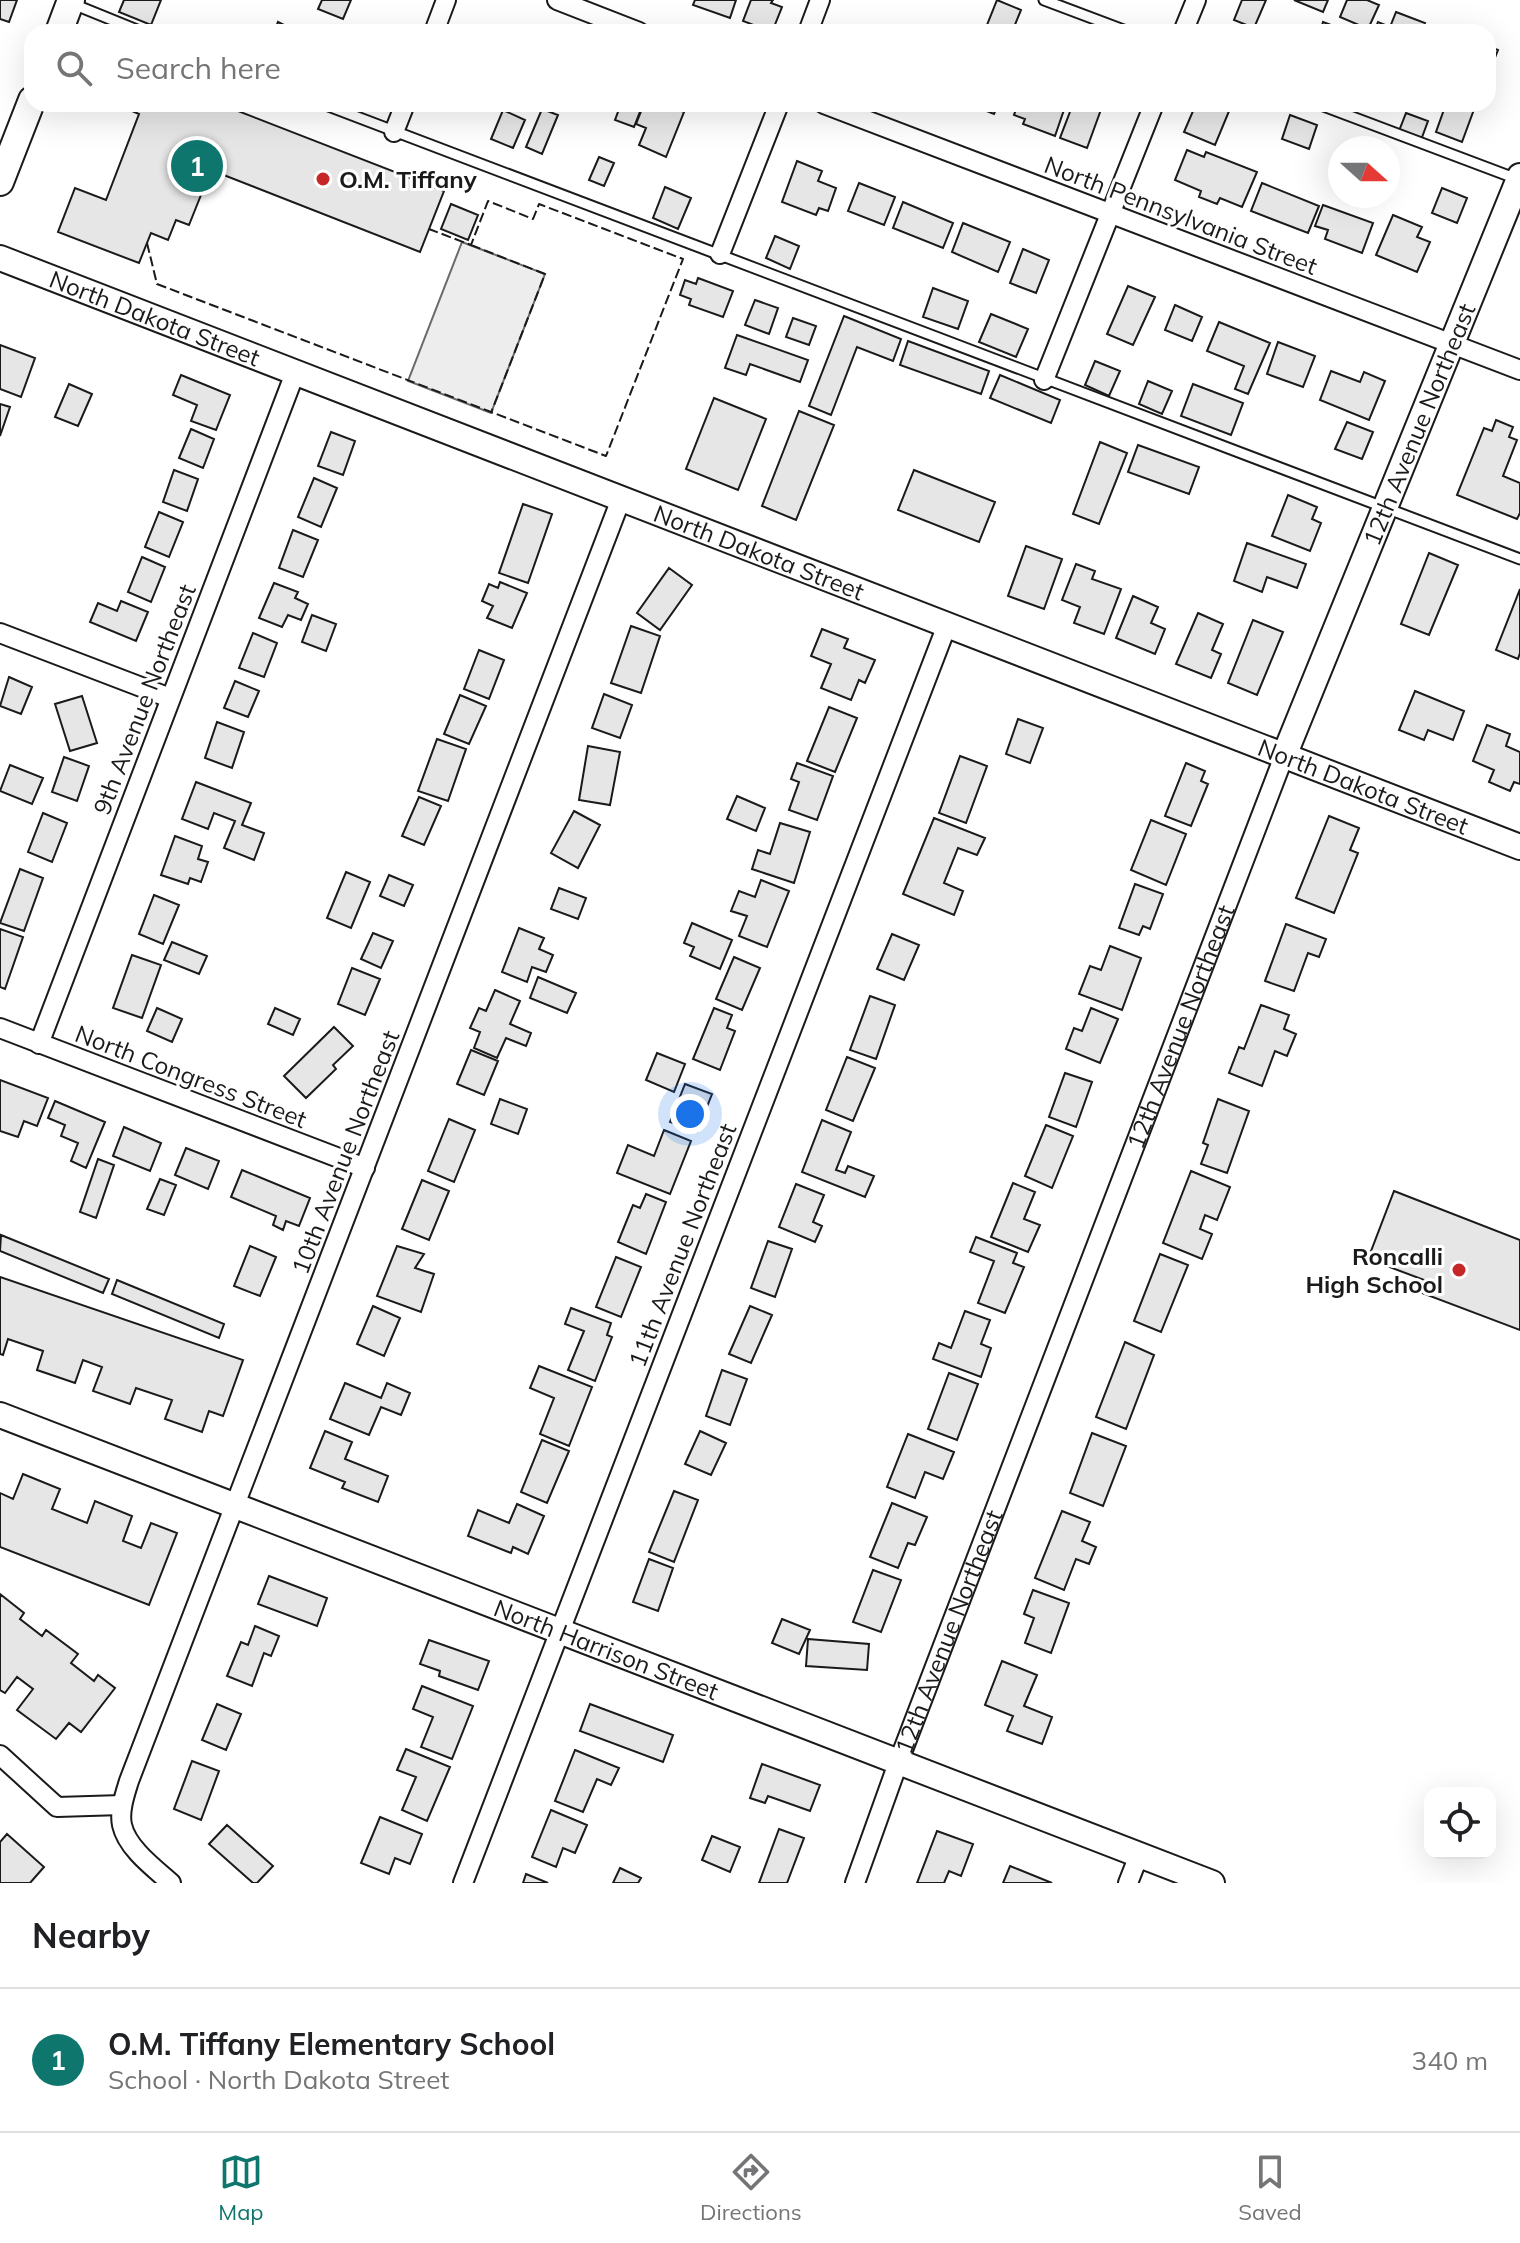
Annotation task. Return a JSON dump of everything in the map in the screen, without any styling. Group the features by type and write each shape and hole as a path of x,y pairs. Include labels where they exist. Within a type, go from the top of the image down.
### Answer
{"main road":[{"path":"62,24 71,1"},
{"path":"0,182 27,112"}],"street":[{"path":"437,24 446,0"},
{"path":"557,0 618,24"},
{"path":"811,24 820,0"},
{"path":"1186,24 1196,0"},
{"path":"394,132 402,112"},
{"path":"720,254 776,112"},
{"name":"North Pennsylvania Street","path":"845,112 1520,370"},
{"path":"1044,380 1151,112"},
{"name":"12th Avenue Northeast","path":"855,1883 898,1763 1284,756 1519,179"},
{"name":"North Dakota Street","path":"0,258 1520,847"},
{"name":"9th Avenue Northeast","path":"39,1044 295,373"},
{"name":"10th Avenue Northeast","path":"122,1815 129,1781 233,1505 621,499"},
{"name":"11th Avenue Northeast","path":"463,1883 947,625"},
{"path":"0,633 170,698"},
{"name":"North Congress Street","path":"0,1028 365,1168"},
{"name":"North Harrison Street","path":"0,1415 1212,1883"},
{"path":"0,1755 57,1807 122,1815 129,1840 171,1883"},
{"path":"1128,1883 1139,1855"}],"lane":[{"path":"1044,0 1108,24"},
{"path":"71,1 124,24"},
{"path":"343,112 1520,559"},
{"path":"1339,112 1519,179"}],"shaded area":[{"path":"462,242 545,274 491,413 408,381"}],"building":[{"path":"0,0 17,0 9,22 0,19"},
{"path":"124,0 161,0 151,24 119,12"},
{"path":"322,0 351,0 343,19 318,9"},
{"path":"695,0 736,0 730,18 693,5"},
{"path":"751,0 773,0 771,3 782,7 775,24 743,21"},
{"path":"997,0 1021,10 1015,24 987,24"},
{"path":"1242,0 1266,0 1256,24 1234,20"},
{"path":"1294,0 1328,0 1323,12"},
{"path":"1347,0 1367,0 1379,5 1370,24 1356,24 1340,17"},
{"path":"1396,12 1425,23 1425,24 1391,24"},
{"name":"O.M. Tiffany","path":"134,112 241,112 444,191 420,252 211,170 189,225 176,220 168,240 151,233 139,263 58,232 75,188 106,200 139,114"},
{"path":"502,112 525,120 513,148 491,139"},
{"path":"541,112 558,115 542,154 526,147"},
{"path":"618,112 640,112 634,127 615,120"},
{"path":"641,112 684,112 666,157 639,145 646,128 636,124"},
{"path":"1015,112 1063,112 1055,136 1023,124 1025,119 1014,115"},
{"path":"1070,112 1100,112 1087,148 1060,138"},
{"path":"1193,112 1229,112 1215,145 1184,132"},
{"path":"1443,112 1473,112 1462,142 1436,132"},
{"path":"1406,113 1428,121 1421,140 1399,131"},
{"path":"1290,115 1317,125 1309,149 1282,139"},
{"path":"1187,150 1204,157 1206,152 1257,172 1242,207 1220,198 1217,204 1199,197 1201,191 1175,180"},
{"path":"599,157 614,163 604,186 589,180"},
{"path":"797,161 822,171 818,181 836,188 828,211 819,208 816,215 782,202"},
{"path":"859,183 895,197 884,225 848,211"},
{"path":"1262,183 1319,206 1308,233 1251,211"},
{"path":"665,187 691,198 678,229 653,218"},
{"path":"1442,188 1467,198 1457,223 1432,213"},
{"path":"903,202 953,223 943,248 893,228"},
{"path":"451,204 478,215 468,240 441,229"},
{"path":"1323,205 1373,223 1362,253 1325,239 1328,230 1315,226"},
{"path":"1393,215 1422,227 1417,237 1430,242 1417,272 1376,255"},
{"path":"963,223 1010,242 998,272 952,252"},
{"path":"775,236 799,246 790,269 766,258"},
{"path":"1023,249 1049,260 1036,293 1010,283"},
{"path":"698,278 733,291 723,317 689,305 691,299 680,295 685,280 696,284"},
{"path":"1128,286 1155,297 1133,345 1107,334"},
{"path":"933,288 968,301 958,329 923,317"},
{"path":"755,300 778,308 769,334 745,325"},
{"path":"1175,305 1202,317 1192,341 1165,330"},
{"path":"991,314 1028,329 1016,357 979,342"},
{"path":"844,316 901,339 893,361 857,347 831,415 809,406"},
{"path":"793,318 816,326 809,345 786,337"},
{"path":"1219,322 1270,343 1248,394 1235,389 1244,366 1207,351"},
{"path":"737,335 808,360 800,382 750,364 746,375 725,368"},
{"path":"908,341 989,371 981,394 900,365"},
{"path":"1278,342 1315,356 1303,387 1267,374"},
{"path":"0,345 35,358 21,397 0,389"},
{"path":"1095,361 1120,371 1109,396 1085,385"},
{"path":"1331,371 1360,382 1364,372 1385,381 1369,420 1320,400"},
{"path":"181,375 230,395 216,430 191,421 197,405 173,395"},
{"path":"1000,375 1060,400 1051,423 990,398"},
{"path":"1148,381 1172,391 1162,414 1139,404"},
{"path":"69,384 92,394 78,426 55,417"},
{"path":"1193,384 1243,403 1231,435 1181,416"},
{"path":"714,398 766,419 738,490 686,469"},
{"path":"0,404 10,407 0,436"},
{"path":"799,411 834,425 796,520 762,506"},
{"path":"1496,420 1513,427 1509,437 1517,440 1503,476 1520,483 1520,513 1517,519 1457,495 1484,428 1492,431"},
{"path":"1347,422 1373,432 1362,459 1335,449"},
{"path":"191,429 214,439 203,468 179,458"},
{"path":"331,432 355,441 343,475 318,466"},
{"path":"1100,442 1127,453 1099,524 1073,514"},
{"path":"1138,445 1199,467 1189,494 1128,472"},
{"path":"174,470 198,479 187,511 163,502"},
{"path":"914,470 995,502 979,542 898,510"},
{"path":"314,478 337,488 321,527 298,517"},
{"path":"1288,495 1317,507 1312,519 1321,523 1310,551 1272,536"},
{"path":"523,504 552,514 528,583 499,573"},
{"path":"159,512 183,522 169,557 145,547"},
{"path":"293,530 318,540 303,577 279,568"},
{"path":"1247,543 1306,564 1297,588 1267,577 1262,592 1234,581"},
{"path":"1026,546 1062,559 1044,609 1008,596"},
{"path":"1429,553 1458,565 1429,635 1401,624"},
{"path":"142,557 165,567 151,602 128,592"},
{"path":"1076,564 1095,571 1092,579 1121,589 1104,634 1074,623 1080,607 1062,600"},
{"path":"669,568 692,585 660,630 637,613"},
{"path":"500,582 527,593 512,628 487,618 493,606 482,601 489,584 498,588"},
{"path":"274,583 298,592 295,598 308,604 301,620 288,615 282,627 259,618"},
{"path":"1520,589 1520,653 1518,659 1496,650"},
{"path":"1133,596 1158,607 1151,623 1165,629 1155,654 1116,638"},
{"path":"121,601 148,612 136,641 90,622 98,603 117,611"},
{"path":"1198,613 1223,624 1212,650 1221,654 1211,678 1176,664"},
{"path":"312,615 336,624 326,651 302,642"},
{"path":"1253,620 1283,632 1257,695 1228,683"},
{"path":"631,626 660,636 641,693 611,683"},
{"path":"822,629 848,639 844,648 875,660 865,683 859,680 851,700 821,688 831,664 811,656"},
{"path":"253,633 277,643 264,677 239,668"},
{"path":"479,650 504,660 489,699 464,689"},
{"path":"9,677 32,687 21,714 0,706"},
{"path":"235,681 259,691 248,717 224,708"},
{"path":"1415,691 1464,711 1453,740 1428,730 1424,740 1399,730"},
{"path":"604,694 632,705 620,738 592,728"},
{"path":"460,695 486,706 469,744 444,734"},
{"path":"82,696 97,743 70,751 55,704"},
{"path":"829,707 857,718 835,772 807,761"},
{"path":"1018,719 1043,728 1030,763 1006,754"},
{"path":"217,722 244,732 232,768 205,758"},
{"path":"1487,725 1510,734 1506,746 1520,752 1520,784 1514,782 1510,791 1489,782 1494,770 1473,761"},
{"path":"437,739 466,749 448,801 418,791"},
{"path":"588,746 620,752 610,805 579,800"},
{"path":"960,756 987,766 966,823 939,813"},
{"path":"64,757 89,766 77,801 52,792"},
{"path":"797,763 833,776 817,820 789,810 799,782 791,779"},
{"path":"1186,763 1205,771 1201,781 1208,784 1191,826 1165,816"},
{"path":"10,765 43,778 32,804 0,791"},
{"path":"196,782 251,803 242,825 264,833 254,860 224,848 235,821 214,813 208,829 182,819"},
{"path":"737,796 765,808 756,831 727,819"},
{"path":"419,797 441,806 424,845 402,836"},
{"path":"574,811 600,825 578,868 551,853"},
{"path":"43,813 67,823 52,862 28,852"},
{"path":"1329,816 1359,828 1350,850 1358,853 1334,913 1296,898"},
{"path":"934,818 985,838 977,855 958,848 944,883 963,891 954,915 903,894"},
{"path":"1151,820 1186,834 1166,885 1131,870"},
{"path":"780,823 810,832 794,883 752,869 758,850 770,854"},
{"path":"175,836 202,846 198,859 208,862 201,882 190,878 188,884 161,875"},
{"path":"20,869 43,878 24,931 0,923"},
{"path":"346,872 370,882 351,928 327,918"},
{"path":"389,875 413,885 404,906 380,896"},
{"path":"761,880 789,891 767,947 739,936 747,916 731,911 739,891 755,897"},
{"path":"1135,884 1163,894 1150,929 1143,926 1139,935 1119,928"},
{"path":"559,888 586,898 578,919 551,909"},
{"path":"154,895 179,905 163,944 139,934"},
{"path":"692,923 732,940 720,969 690,956 694,947 684,943"},
{"path":"1286,924 1326,939 1319,957 1308,953 1294,991 1265,981"},
{"path":"519,928 544,938 539,949 553,955 546,972 532,967 527,982 502,972"},
{"path":"0,929 23,937 5,989 0,987"},
{"path":"373,933 393,941 381,968 361,959"},
{"path":"892,934 919,945 904,980 877,969"},
{"path":"172,942 207,956 199,974 164,960"},
{"path":"1110,946 1141,958 1122,1010 1079,994 1090,966 1101,970"},
{"path":"132,955 161,965 142,1018 113,1008"},
{"path":"734,957 760,968 742,1010 716,999"},
{"path":"352,968 380,979 365,1015 338,1004"},
{"path":"538,977 576,993 567,1013 530,998"},
{"path":"495,990 520,1001 510,1024 531,1033 526,1046 506,1038 497,1058 474,1048 480,1032 470,1028 479,1008 486,1011"},
{"path":"870,996 895,1005 876,1059 850,1050"},
{"path":"1261,1005 1289,1015 1284,1029 1296,1034 1287,1056 1275,1051 1262,1086 1229,1073 1239,1047 1244,1049"},
{"path":"157,1008 182,1019 172,1042 147,1031"},
{"path":"275,1008 300,1019 293,1035 268,1024"},
{"path":"714,1008 732,1015 727,1028 735,1031 720,1070 693,1059"},
{"path":"1091,1008 1118,1019 1100,1063 1066,1049 1074,1028 1082,1031"},
{"path":"334,1027 353,1046 333,1065 336,1069 306,1098 284,1076"},
{"path":"471,1050 498,1061 484,1095 457,1084"},
{"path":"657,1053 685,1064 674,1092 646,1080"},
{"path":"847,1057 875,1068 853,1121 826,1110"},
{"path":"1065,1073 1092,1082 1076,1127 1049,1117"},
{"path":"0,1080 48,1098 37,1126 24,1121 18,1137 0,1131"},
{"path":"685,1084 712,1094 697,1132 670,1122"},
{"path":"500,1099 527,1109 518,1134 491,1124"},
{"path":"1218,1099 1249,1111 1227,1173 1201,1164 1208,1145 1203,1143"},
{"path":"55,1101 105,1122 86,1168 71,1161 78,1143 61,1136 65,1125 48,1118"},
{"path":"449,1119 475,1130 454,1182 428,1171"},
{"path":"822,1120 851,1132 836,1170 845,1173 848,1166 874,1176 865,1197 802,1172"},
{"path":"1046,1125 1073,1136 1052,1188 1025,1176"},
{"path":"124,1127 161,1143 150,1171 113,1156"},
{"path":"664,1130 691,1141 670,1194 617,1173 628,1145 654,1156"},
{"path":"186,1148 219,1161 208,1189 175,1175"},
{"path":"98,1159 114,1165 96,1218 80,1212"},
{"path":"242,1170 310,1198 299,1226 286,1221 283,1230 273,1225 276,1216 231,1197"},
{"path":"1191,1171 1230,1187 1217,1220 1205,1215 1200,1229 1212,1234 1202,1259 1163,1243"},
{"path":"160,1179 176,1185 164,1215 147,1209"},
{"path":"422,1180 449,1191 429,1240 402,1229"},
{"path":"1013,1183 1035,1192 1024,1219 1040,1225 1028,1252 991,1237"},
{"path":"796,1184 824,1195 813,1222 822,1226 815,1242 779,1227"},
{"name":"Roncalli High School","path":"1394,1191 1520,1240 1520,1330 1422,1293 1427,1281 1368,1259"},
{"path":"646,1194 666,1202 646,1254 618,1242 633,1205 640,1208"},
{"path":"1,1235 109,1279 103,1293 0,1251"},
{"path":"976,1237 1017,1253 1013,1263 1024,1267 1005,1313 978,1303 994,1261 970,1252"},
{"path":"768,1241 792,1249 775,1297 751,1288"},
{"path":"250,1246 276,1257 260,1296 234,1286"},
{"path":"397,1246 424,1254 415,1268 434,1274 421,1312 377,1296"},
{"path":"1160,1254 1188,1265 1161,1332 1134,1321"},
{"path":"616,1257 641,1267 621,1317 596,1307"},
{"path":"0,1277 243,1360 223,1416 209,1411 202,1432 165,1419 172,1400 136,1388 130,1404 93,1391 102,1367 83,1360 75,1383 37,1370 43,1351 8,1339 3,1355 0,1354"},
{"path":"117,1280 224,1324 219,1338 112,1294"},
{"path":"373,1306 400,1318 384,1356 357,1344"},
{"path":"750,1306 772,1315 751,1363 729,1354"},
{"path":"571,1308 611,1323 607,1335 612,1337 595,1381 568,1370 584,1331 565,1324"},
{"path":"965,1311 990,1320 981,1344 991,1348 981,1377 933,1359 939,1343 951,1348"},
{"path":"1125,1342 1154,1355 1126,1429 1096,1417"},
{"path":"539,1366 592,1387 569,1446 540,1434 554,1398 530,1388"},
{"path":"722,1370 747,1379 730,1425 706,1416"},
{"path":"949,1373 978,1384 957,1440 928,1429"},
{"path":"345,1383 381,1398 387,1383 410,1393 401,1415 381,1407 369,1435 330,1419"},
{"path":"325,1431 352,1442 345,1459 388,1476 378,1502 342,1488 345,1482 310,1468"},
{"path":"700,1431 726,1443 711,1475 685,1464"},
{"path":"1092,1433 1126,1446 1103,1506 1070,1493"},
{"path":"908,1434 954,1452 943,1479 925,1472 915,1498 887,1487"},
{"path":"542,1440 569,1451 547,1503 521,1492"},
{"path":"23,1474 60,1489 52,1509 87,1523 95,1501 132,1516 123,1541 141,1548 151,1523 177,1533 149,1605 0,1547 0,1493 13,1499"},
{"path":"674,1491 698,1500 674,1562 649,1552"},
{"path":"892,1503 927,1517 915,1545 908,1543 898,1568 870,1557"},
{"path":"517,1504 544,1516 528,1554 513,1547 511,1553 468,1536 478,1510 509,1523"},
{"path":"1062,1511 1090,1522 1082,1541 1096,1547 1089,1564 1076,1559 1064,1590 1035,1578"},
{"path":"649,1559 673,1568 658,1611 633,1602"},
{"path":"873,1570 901,1580 881,1632 853,1622"},
{"path":"269,1576 327,1598 317,1626 258,1604"},
{"path":"1033,1590 1069,1603 1051,1653 1025,1643 1034,1618 1024,1614"},
{"path":"0,1594 24,1613 20,1619 42,1636 46,1630 78,1654 71,1663 94,1681 98,1675 115,1688 81,1732 69,1723 56,1739 17,1710 33,1689 17,1677 5,1693 0,1690"},
{"path":"782,1619 810,1630 799,1654 772,1643"},
{"path":"255,1626 279,1636 271,1656 264,1653 252,1686 227,1676 241,1642 248,1645"},
{"path":"808,1639 869,1644 867,1670 806,1666"},
{"path":"429,1640 489,1661 478,1690 439,1676 440,1671 420,1664"},
{"path":"1002,1661 1037,1675 1024,1706 1052,1717 1042,1744 1007,1731 1013,1716 985,1705"},
{"path":"422,1686 473,1706 452,1759 421,1747 433,1717 413,1709"},
{"path":"217,1704 241,1714 226,1750 202,1740"},
{"path":"590,1704 673,1735 663,1762 580,1731"},
{"path":"406,1749 450,1767 427,1821 402,1810 416,1777 397,1770"},
{"path":"575,1750 619,1768 611,1785 597,1779 583,1812 555,1801"},
{"path":"192,1761 219,1771 201,1820 174,1809"},
{"path":"762,1764 820,1785 810,1811 768,1796 765,1803 750,1798"},
{"path":"551,1810 587,1825 575,1853 563,1848 556,1867 532,1857"},
{"path":"380,1817 422,1834 410,1864 395,1858 389,1874 361,1863"},
{"path":"227,1825 273,1866 257,1883 253,1883 209,1844"},
{"path":"779,1829 804,1838 787,1883 759,1883"},
{"path":"937,1831 973,1844 961,1876 949,1871 944,1883 917,1883"},
{"path":"7,1834 44,1867 30,1883 0,1883 0,1842"},
{"path":"712,1836 740,1847 730,1872 702,1860"},
{"path":"1010,1866 1052,1883 1003,1883"},
{"path":"620,1868 641,1878 638,1883 613,1883"},
{"path":"526,1874 548,1883 523,1883"}],"fence":[{"path":"147,243 157,284 606,456 683,259 539,204 533,219 488,201 471,245 429,229"},
{"path":"471,245 545,274 491,413"}],"place":[{"name":"O.M. Tiffany Elementary School","path":"197,166"},
{"name":"O.M. Tiffany","path":"323,179"},
{"name":"Roncalli High School","path":"1459,1270"}]}
